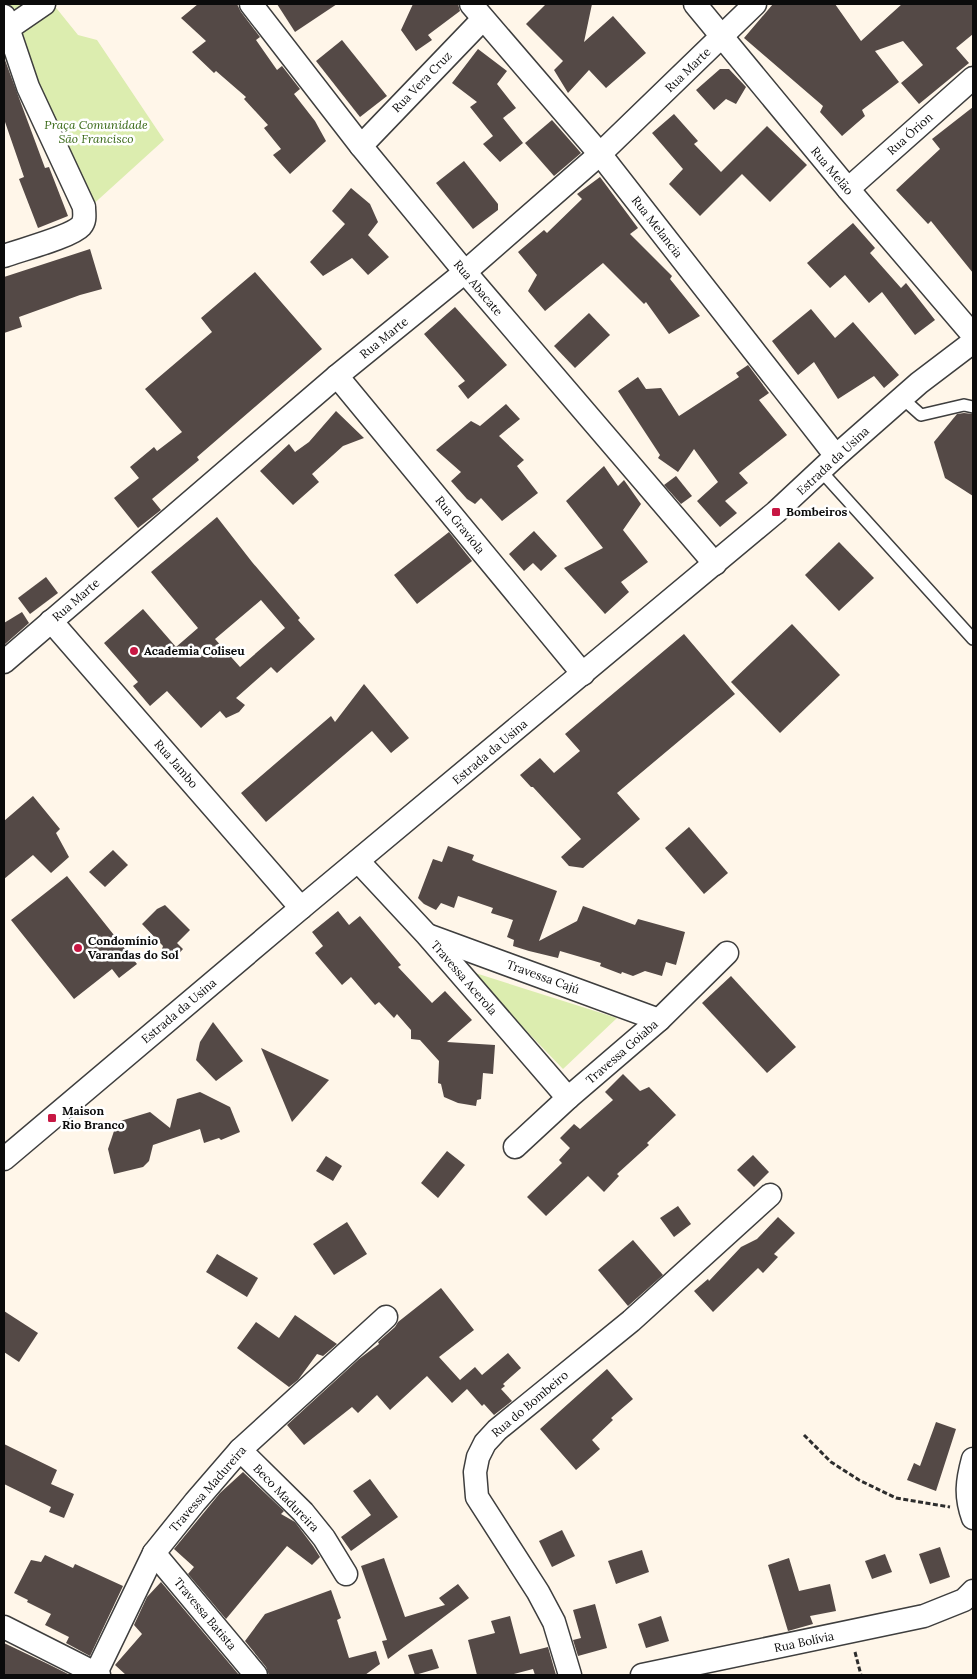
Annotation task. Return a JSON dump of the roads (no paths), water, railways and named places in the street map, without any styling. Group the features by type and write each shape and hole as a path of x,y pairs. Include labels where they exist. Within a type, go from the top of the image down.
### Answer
{"street":[{"path":"4,256 60,237 80,226 85,218 84,207 28,87 12,71 6,22 44,4"},
{"name":"Rua Abacate","path":"251,4 361,146 465,272 714,564"},
{"name":"Rua Melão","path":"696,4 848,189 973,335"},
{"name":"Rua Marte","path":"4,662 337,376 465,272 600,154 755,4"},
{"name":"Rua Vera Cruz","path":"361,146 477,11"},
{"name":"Rua Melancia","path":"477,11 600,154 829,464"},
{"name":"Rua Órion","path":"848,189 973,78"},
{"name":"Estrada da Usina","path":"4,1159 301,908 776,512 919,383 973,342"},
{"name":"Rua Graviola","path":"337,376 583,674"},
{"name":"Rua Jambo","path":"51,621 301,908"},
{"name":"Travessa Acerola","path":"358,861 427,935 568,1098"},
{"name":"Travessa Cajú","path":"427,935 659,1020"},
{"name":"Travessa Goiaba","path":"515,1148 568,1098 659,1020 727,953"},
{"name":"Rua do Bombeiro","path":"570,1675 554,1622 538,1592 477,1496 475,1472 478,1457 486,1443 497,1430 631,1321 770,1195"},
{"name":"Travessa Madureira","path":"98,1674 154,1553 195,1502 240,1450 386,1317"},
{"name":"Beco Madureira","path":"240,1450 303,1512 324,1538 346,1574"},
{"path":"972,1514 967,1481 973,1459"},
{"name":"Travessa Batista","path":"154,1553 256,1675"},
{"name":"Rua Bolívia","path":"642,1675 924,1616 968,1595"},
{"path":"4,1627 98,1674"}],"lane":[{"path":"902,398 921,415 964,405 973,407"},
{"path":"829,464 973,639"}],"place":[{"name":"Bombeiros","path":"776,512"},
{"name":"Academia Coliseu","path":"134,651"},
{"name":"Condomínio Varandas do Sol","path":"78,948"},
{"name":"Maison Rio Branco","path":"52,1118"}],"park label":[{"name":"Praça Comunidade São Francisco","path":"96,132"}]}
